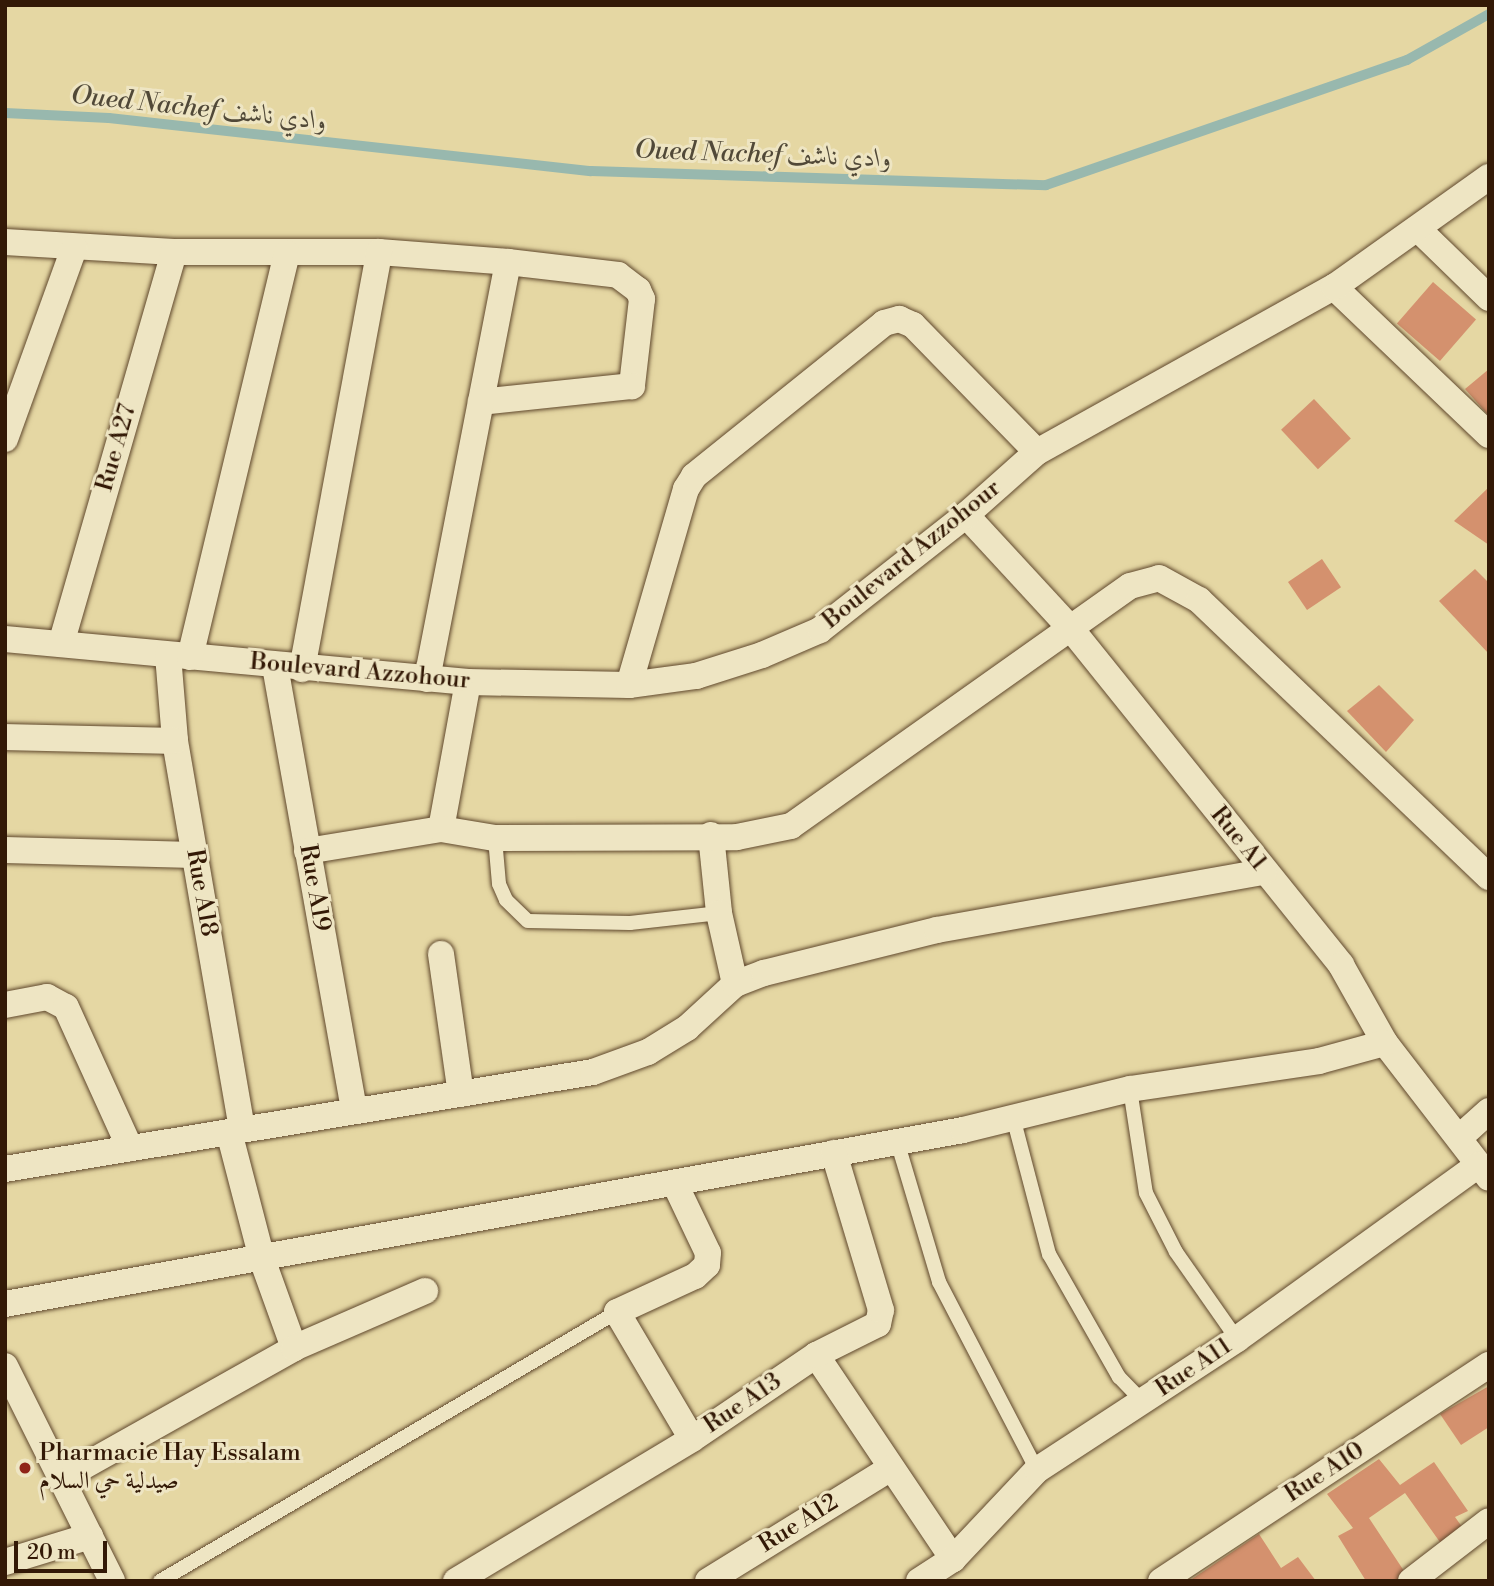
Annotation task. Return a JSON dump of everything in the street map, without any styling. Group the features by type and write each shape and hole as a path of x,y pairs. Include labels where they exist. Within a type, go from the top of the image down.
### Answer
{"street":[{"name":"Boulevard Azzohour","path":"5,639 302,669 468,682 629,685 696,676 762,655 820,630 967,515 1037,452 1334,287 1489,177"},
{"path":"1418,229 1489,298"},
{"path":"5,243 174,252 379,252 508,262 618,275 631,283 642,299 636,380 625,389 481,402"},
{"path":"5,439 74,248"},
{"name":"Rue A27","path":"61,643 174,252"},
{"path":"302,669 379,252"},
{"name":"Rue A18","path":"287,253 179,656 175,741 235,1130 262,1259 294,1348"},
{"path":"427,679 508,262"},
{"path":"1334,287 1489,435"},
{"path":"629,685 694,476 884,323 899,319 913,325 1037,452"},
{"name":"Rue A1","path":"967,515 1072,630 1341,965 1385,1043 1460,1137 1483,1172"},
{"path":"307,851 442,829 495,838 759,834 791,825 1145,579 1160,578 1184,589 1489,877"},
{"name":"Rue A19","path":"275,666 354,1109"},
{"path":"442,829 468,682"},
{"path":"5,737 175,741"},
{"path":"711,835 719,913 736,984"},
{"path":"5,850 194,855"},
{"path":"5,1169 354,1109 552,1081 621,1063 687,1027 736,984 811,960 937,930 1264,872"},
{"path":"440,954 461,1094"},
{"path":"5,1005 47,998 66,1007 131,1148"},
{"path":"5,1304 675,1184 898,1141 1130,1090 1319,1061 1385,1043"},
{"path":"1460,1137 1489,1111"},
{"name":"Rue A13","path":"456,1581 692,1439 816,1355 871,1331 881,1317 834,1153"},
{"name":"Rue A11","path":"919,1581 953,1559 1037,1471 1483,1172"},
{"path":"675,1184 708,1253 707,1265 695,1276 617,1312 692,1439"},
{"path":"61,1479 294,1348 425,1291"},
{"path":"816,1355 953,1559"},
{"name":"Rue A10","path":"1161,1581 1489,1364"},
{"path":"5,1366 13,1400 61,1479 112,1581"},
{"name":"Rue A12","path":"708,1581 891,1468"},
{"path":"1410,1581 1489,1521"},
{"path":"5,1562 90,1535"}],"lane":[{"path":"495,838 499,884 506,900 528,921 546,925 630,923 719,913"},
{"path":"1130,1090 1146,1193 1176,1252 1237,1339"},
{"path":"1013,1117 1049,1254 1119,1377 1143,1402"},
{"path":"898,1141 939,1282 1037,1471"},
{"path":"160,1581 617,1312"}],"building":[{"path":"1433,282 1476,319 1440,361 1397,324"},
{"path":"1489,369 1489,416 1465,389"},
{"path":"1314,399 1351,438 1318,469 1281,430"},
{"path":"1489,487 1489,545 1454,521"},
{"path":"1322,559 1341,587 1307,610 1288,582"},
{"path":"1475,569 1489,583 1489,654 1439,601"},
{"path":"1379,685 1414,720 1386,752 1347,711"},
{"path":"1489,1386 1489,1427 1461,1445 1440,1414"},
{"path":"1379,1459 1400,1485 1434,1462 1468,1511 1455,1517 1465,1531 1442,1545 1405,1493 1369,1518 1406,1574 1395,1581 1366,1581 1338,1536 1353,1528 1327,1494"},
{"path":"1259,1534 1281,1568 1298,1557 1316,1581 1189,1581"}],"waterway":[{"name":"Oued Nachef وادي ناشف","path":"5,113 109,118 591,171 1046,185 1407,60 1489,14"}],"place":[{"name":"Pharmacie Hay Essalam صيدلية حي السلام","path":"25,1468"}]}
